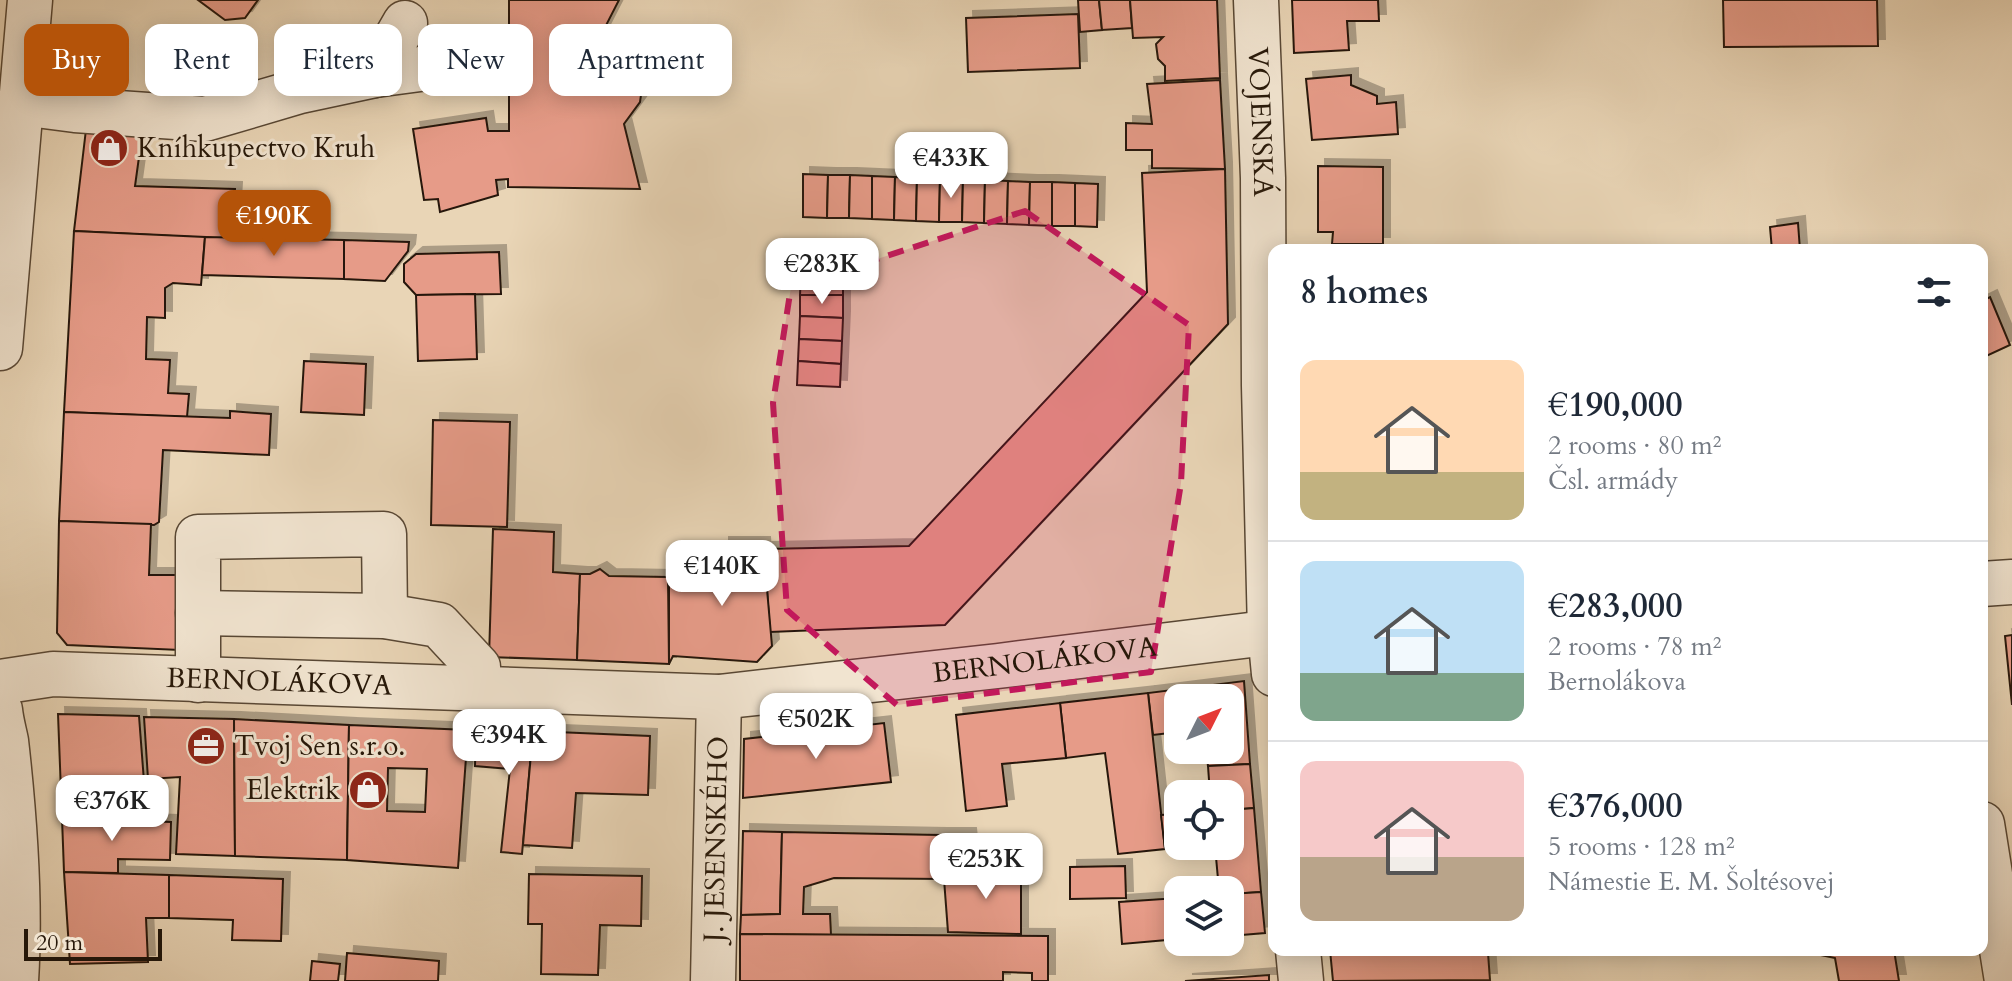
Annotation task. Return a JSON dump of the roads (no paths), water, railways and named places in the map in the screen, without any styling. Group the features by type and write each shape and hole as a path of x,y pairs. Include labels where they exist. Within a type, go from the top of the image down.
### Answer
{"street":[{"path":"0,348 30,0"},
{"name":"VOJENSKÁ","path":"1256,0 1263,178 1268,502"},
{"path":"402,28 405,23"},
{"path":"21,103 205,119 283,96"},
{"path":"198,680 198,537 384,534 385,616"},
{"path":"1988,584 2012,582"},
{"path":"198,613 385,616 439,625 478,667 477,687"},
{"name":"BERNOLÁKOVA","path":"0,682 53,674 719,697 998,666 1268,646"},
{"name":"J. JESENSKÉHO","path":"713,981 719,697"},
{"path":"0,710 15,835 11,956"},
{"path":"1988,862 2007,981"},
{"path":"1299,956 1301,981"}],"place":[{"name":"Kníhkupectvo Kruh","path":"109,148"},
{"name":"Tvoj Sen s.r.o.","path":"206,746"},
{"name":"Elektrik","path":"368,790"}]}
